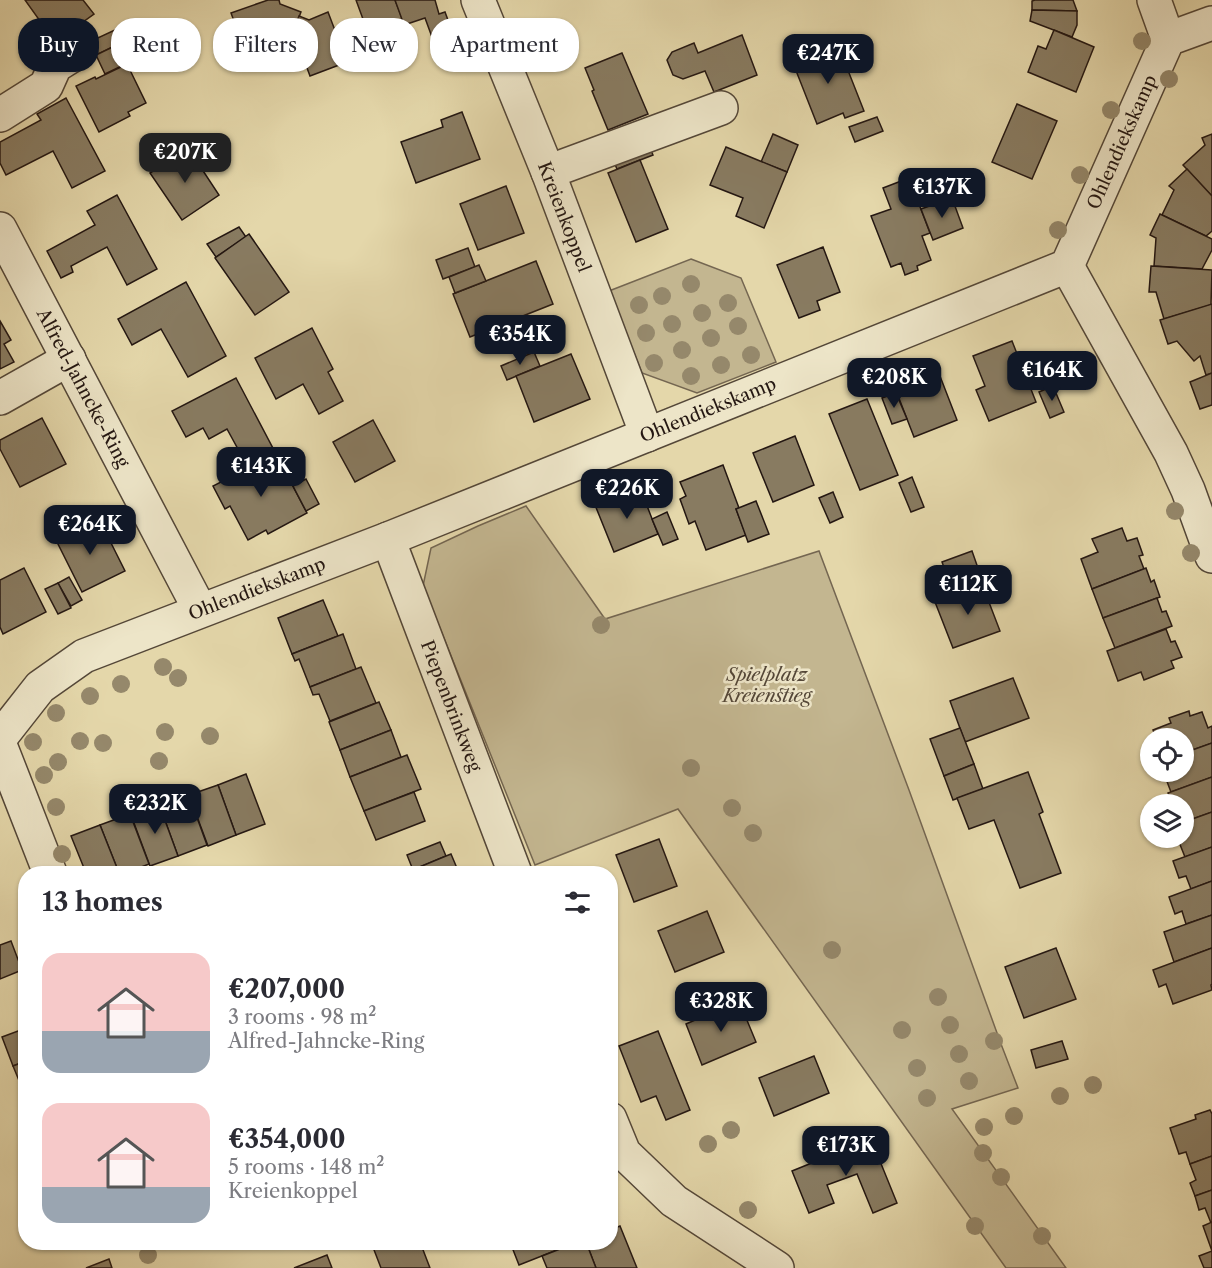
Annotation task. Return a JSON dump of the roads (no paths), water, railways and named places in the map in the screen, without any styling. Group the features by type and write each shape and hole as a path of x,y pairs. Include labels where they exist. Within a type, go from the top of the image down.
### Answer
{"street":[{"name":"Kreienkoppel","path":"478,0 548,172 647,435"},
{"path":"1154,0 1168,39 1212,23"},
{"name":"Ohlendiekskamp","path":"0,738 40,687 84,656 388,539 1067,266 1168,39"},
{"path":"0,115 46,86 52,72"},
{"path":"548,172 721,108"},
{"name":"Alfred-Jahncke-Ring","path":"0,229 200,610"},
{"path":"1067,266 1171,453 1188,490 1212,556"},
{"path":"0,398 69,359"},
{"name":"Piepenbrinkweg","path":"388,539 512,866"},
{"path":"0,745 47,866"},
{"path":"618,1138 624,1153 674,1201 777,1268"}],"park label":[{"name":"Spielplatz Kreienstieg","path":"767,685"}]}
